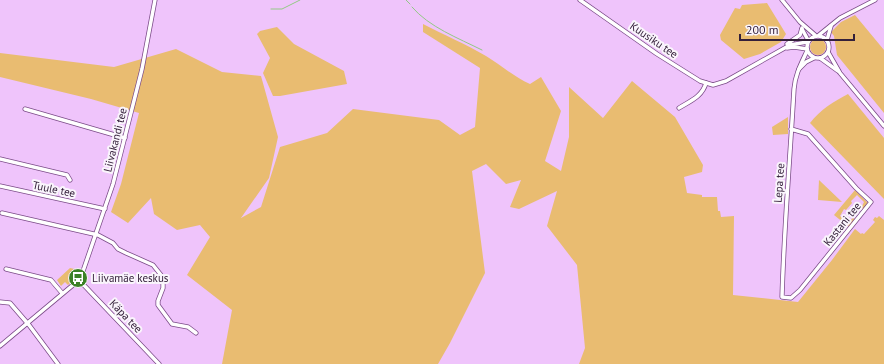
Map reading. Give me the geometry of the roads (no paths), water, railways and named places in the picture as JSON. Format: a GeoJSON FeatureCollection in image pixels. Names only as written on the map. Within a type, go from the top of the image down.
{"type":"FeatureCollection","features":[{"type":"Feature","properties":{"kind":"street","name":"Liivakandi tee"},"geometry":{"type":"LineString","coordinates":[[79,280],[113,184],[142,69],[155,0]]}},
{"type":"Feature","properties":{"kind":"street","name":"Kuusiku tee"},"geometry":{"type":"LineString","coordinates":[[580,0],[657,54],[706,83]]}},
{"type":"Feature","properties":{"kind":"street"},"geometry":{"type":"LineString","coordinates":[[782,0],[800,22],[817,35],[823,36],[827,40],[829,45],[828,52],[840,73]]}},
{"type":"Feature","properties":{"kind":"street"},"geometry":{"type":"LineString","coordinates":[[864,0],[866,4]]}},
{"type":"Feature","properties":{"kind":"street"},"geometry":{"type":"LineString","coordinates":[[679,108],[698,97],[703,92],[706,83],[713,85],[722,83],[793,43],[808,41],[831,26],[840,18],[875,0]]}},
{"type":"Feature","properties":{"kind":"street"},"geometry":{"type":"LineString","coordinates":[[800,22],[808,41],[807,50],[810,55],[828,62],[840,73],[884,126]]}},
{"type":"Feature","properties":{"kind":"street"},"geometry":{"type":"LineString","coordinates":[[827,40],[831,26]]}},
{"type":"Feature","properties":{"kind":"street"},"geometry":{"type":"LineString","coordinates":[[783,48],[800,35],[802,28]]}},
{"type":"Feature","properties":{"kind":"street"},"geometry":{"type":"LineString","coordinates":[[783,48],[794,47],[807,50]]}},
{"type":"Feature","properties":{"kind":"street","name":"Lepa tee"},"geometry":{"type":"LineString","coordinates":[[782,298],[784,232],[795,83],[798,70],[807,50]]}},
{"type":"Feature","properties":{"kind":"street"},"geometry":{"type":"LineString","coordinates":[[798,70],[806,62],[824,56],[828,52]]}},
{"type":"Feature","properties":{"kind":"street"},"geometry":{"type":"LineString","coordinates":[[25,109],[125,138]]}},
{"type":"Feature","properties":{"kind":"street","name":"Kastani tee"},"geometry":{"type":"LineString","coordinates":[[782,298],[793,297],[871,202],[856,188],[808,134],[791,129]]}},
{"type":"Feature","properties":{"kind":"street"},"geometry":{"type":"LineString","coordinates":[[0,159],[67,176],[70,180]]}},
{"type":"Feature","properties":{"kind":"street","name":"Tuule tee"},"geometry":{"type":"LineString","coordinates":[[0,186],[105,210]]}},
{"type":"Feature","properties":{"kind":"street"},"geometry":{"type":"LineString","coordinates":[[2,213],[96,234],[113,243],[118,249],[126,254],[153,265],[161,275],[163,282],[163,288],[158,301],[159,308],[172,324],[188,326],[196,332]]}},
{"type":"Feature","properties":{"kind":"street"},"geometry":{"type":"LineString","coordinates":[[6,269],[51,280],[62,293]]}},
{"type":"Feature","properties":{"kind":"street"},"geometry":{"type":"LineString","coordinates":[[0,346],[79,280]]}},
{"type":"Feature","properties":{"kind":"street","name":"Käpa tee"},"geometry":{"type":"LineString","coordinates":[[79,280],[159,364]]}},
{"type":"Feature","properties":{"kind":"street"},"geometry":{"type":"LineString","coordinates":[[0,302],[10,303],[58,364]]}},
{"type":"Feature","properties":{"kind":"waterway"},"geometry":{"type":"LineString","coordinates":[[271,9],[282,9],[300,0]]}},
{"type":"Feature","properties":{"kind":"waterway"},"geometry":{"type":"LineString","coordinates":[[406,0],[410,4]]}},
{"type":"Feature","properties":{"kind":"waterway"},"geometry":{"type":"LineString","coordinates":[[412,7],[435,26],[482,50]]}},
{"type":"Feature","properties":{"kind":"place","name":"Liivamäe keskus"},"geometry":{"type":"Point","coordinates":[78,278]}}]}
